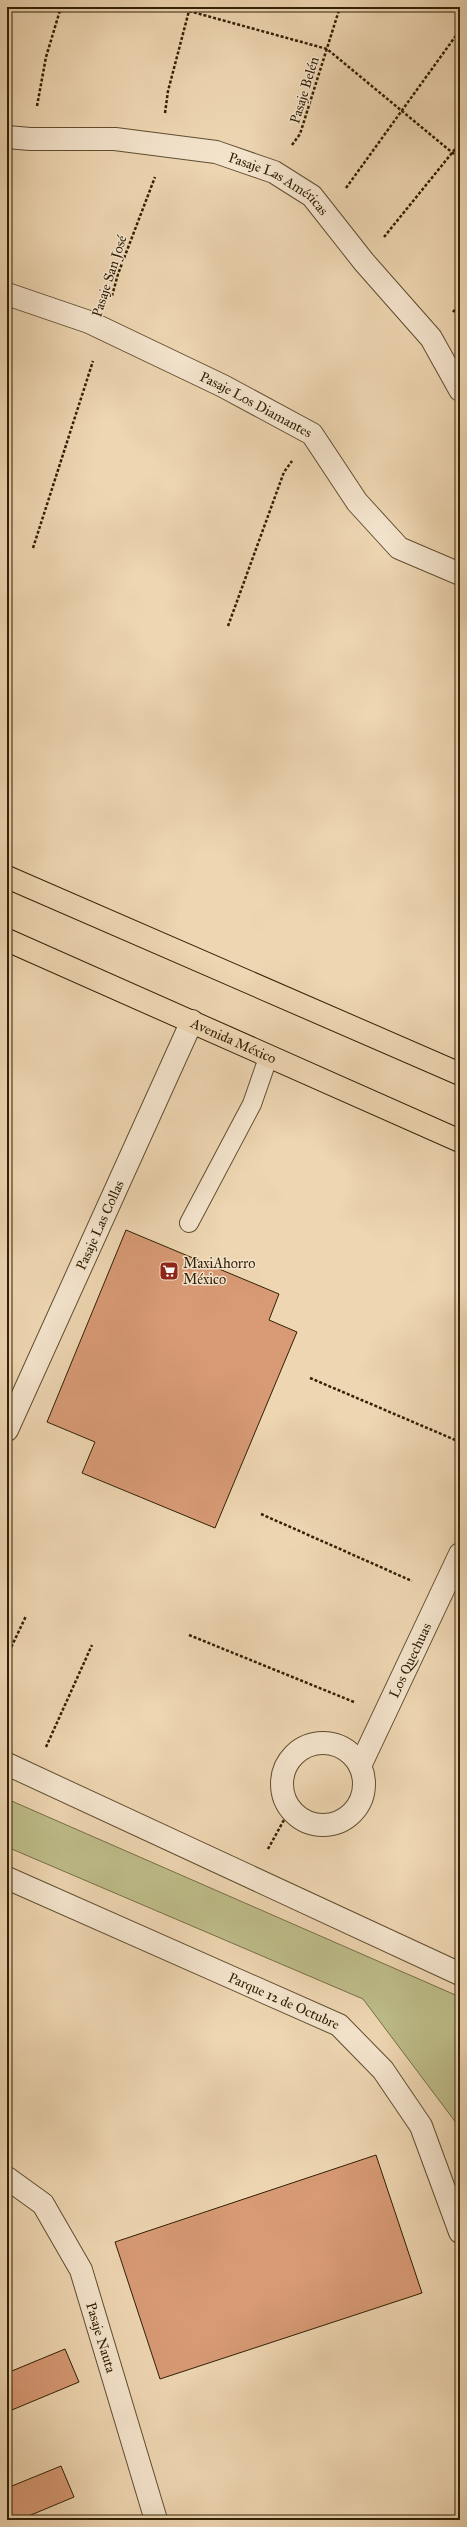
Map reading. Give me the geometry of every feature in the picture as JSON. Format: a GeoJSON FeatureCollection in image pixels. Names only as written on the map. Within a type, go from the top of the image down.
{"type":"FeatureCollection","features":[{"type":"Feature","properties":{"kind":"main road"},"geometry":{"type":"LineString","coordinates":[[7,877],[460,1074]]}},
{"type":"Feature","properties":{"kind":"main road","name":"Avenida México"},"geometry":{"type":"LineString","coordinates":[[7,940],[192,1021],[268,1058],[460,1141]]}},
{"type":"Feature","properties":{"kind":"street","name":"Pasaje Las Américas"},"geometry":{"type":"LineString","coordinates":[[7,137],[30,139],[115,139],[216,152],[274,172],[312,196],[326,216],[364,262],[431,338],[460,390]]}},
{"type":"Feature","properties":{"kind":"street","name":"Pasaje Los Diamantes"},"geometry":{"type":"LineString","coordinates":[[7,294],[35,302],[103,329],[223,386],[312,434],[357,502],[399,548],[460,574]]}},
{"type":"Feature","properties":{"kind":"street","name":"Pasaje Las Collas"},"geometry":{"type":"LineString","coordinates":[[7,1430],[192,1021]]}},
{"type":"Feature","properties":{"kind":"street","name":"Los Quechuas"},"geometry":{"type":"LineString","coordinates":[[360,1766],[460,1554]]}},
{"type":"Feature","properties":{"kind":"street"},"geometry":{"type":"LineString","coordinates":[[323,1743],[338,1746],[350,1754],[360,1766],[364,1780],[362,1796],[356,1809],[344,1819],[330,1825],[316,1825],[301,1819],[290,1809],[284,1795],[282,1780],[286,1766],[296,1754],[308,1746],[323,1743]]}},
{"type":"Feature","properties":{"kind":"street"},"geometry":{"type":"LineString","coordinates":[[7,1764],[460,1974]]}},
{"type":"Feature","properties":{"kind":"street","name":"Parque 12 de Octubre"},"geometry":{"type":"LineString","coordinates":[[7,1878],[339,2025],[383,2070],[421,2126],[460,2232]]}},
{"type":"Feature","properties":{"kind":"street","name":"Pasaje Nauta"},"geometry":{"type":"LineString","coordinates":[[7,2178],[43,2204],[81,2270],[156,2520]]}},
{"type":"Feature","properties":{"kind":"lane"},"geometry":{"type":"LineString","coordinates":[[189,1223],[252,1104],[268,1058]]}},
{"type":"Feature","properties":{"kind":"path"},"geometry":{"type":"LineString","coordinates":[[30,139],[46,57],[61,7]]}},
{"type":"Feature","properties":{"kind":"path","name":"Pasaje Belén"},"geometry":{"type":"LineString","coordinates":[[274,172],[300,134],[340,7]]}},
{"type":"Feature","properties":{"kind":"path"},"geometry":{"type":"LineString","coordinates":[[190,9],[327,49],[460,158]]}},
{"type":"Feature","properties":{"kind":"path","name":"Pasaje San José"},"geometry":{"type":"LineString","coordinates":[[33,548],[103,329],[118,274],[160,164],[168,91],[190,9]]}},
{"type":"Feature","properties":{"kind":"path"},"geometry":{"type":"LineString","coordinates":[[326,216],[460,30]]}},
{"type":"Feature","properties":{"kind":"path"},"geometry":{"type":"LineString","coordinates":[[364,262],[460,144]]}},
{"type":"Feature","properties":{"kind":"path"},"geometry":{"type":"LineString","coordinates":[[455,310],[460,313]]}},
{"type":"Feature","properties":{"kind":"path"},"geometry":{"type":"LineString","coordinates":[[228,626],[284,472],[312,434]]}},
{"type":"Feature","properties":{"kind":"path"},"geometry":{"type":"LineString","coordinates":[[310,1378],[460,1442]]}},
{"type":"Feature","properties":{"kind":"path"},"geometry":{"type":"LineString","coordinates":[[261,1514],[441,1594]]}},
{"type":"Feature","properties":{"kind":"path"},"geometry":{"type":"LineString","coordinates":[[7,1656],[26,1616]]}},
{"type":"Feature","properties":{"kind":"path"},"geometry":{"type":"LineString","coordinates":[[189,1635],[384,1714]]}},
{"type":"Feature","properties":{"kind":"path"},"geometry":{"type":"LineString","coordinates":[[33,1776],[92,1645]]}},
{"type":"Feature","properties":{"kind":"path"},"geometry":{"type":"LineString","coordinates":[[252,1878],[290,1809]]}},
{"type":"Feature","properties":{"kind":"shaded area"},"geometry":{"type":"Polygon","coordinates":[[[7,1799],[460,1997],[460,2128],[363,1999],[7,1847],[7,1799]]]}},
{"type":"Feature","properties":{"kind":"building"},"geometry":{"type":"Polygon","coordinates":[[[126,1230],[279,1294],[269,1320],[297,1332],[215,1528],[82,1473],[95,1442],[47,1422],[126,1230]]]}},
{"type":"Feature","properties":{"kind":"building"},"geometry":{"type":"Polygon","coordinates":[[[376,2155],[422,2293],[160,2379],[115,2242],[376,2155]]]}},
{"type":"Feature","properties":{"kind":"building"},"geometry":{"type":"Polygon","coordinates":[[[65,2349],[79,2382],[7,2412],[7,2373],[65,2349]]]}},
{"type":"Feature","properties":{"kind":"building"},"geometry":{"type":"Polygon","coordinates":[[[61,2466],[74,2497],[19,2520],[7,2520],[7,2488],[61,2466]]]}},
{"type":"Feature","properties":{"kind":"place","name":"MaxiAhorro México"},"geometry":{"type":"Point","coordinates":[169,1271]}}]}
